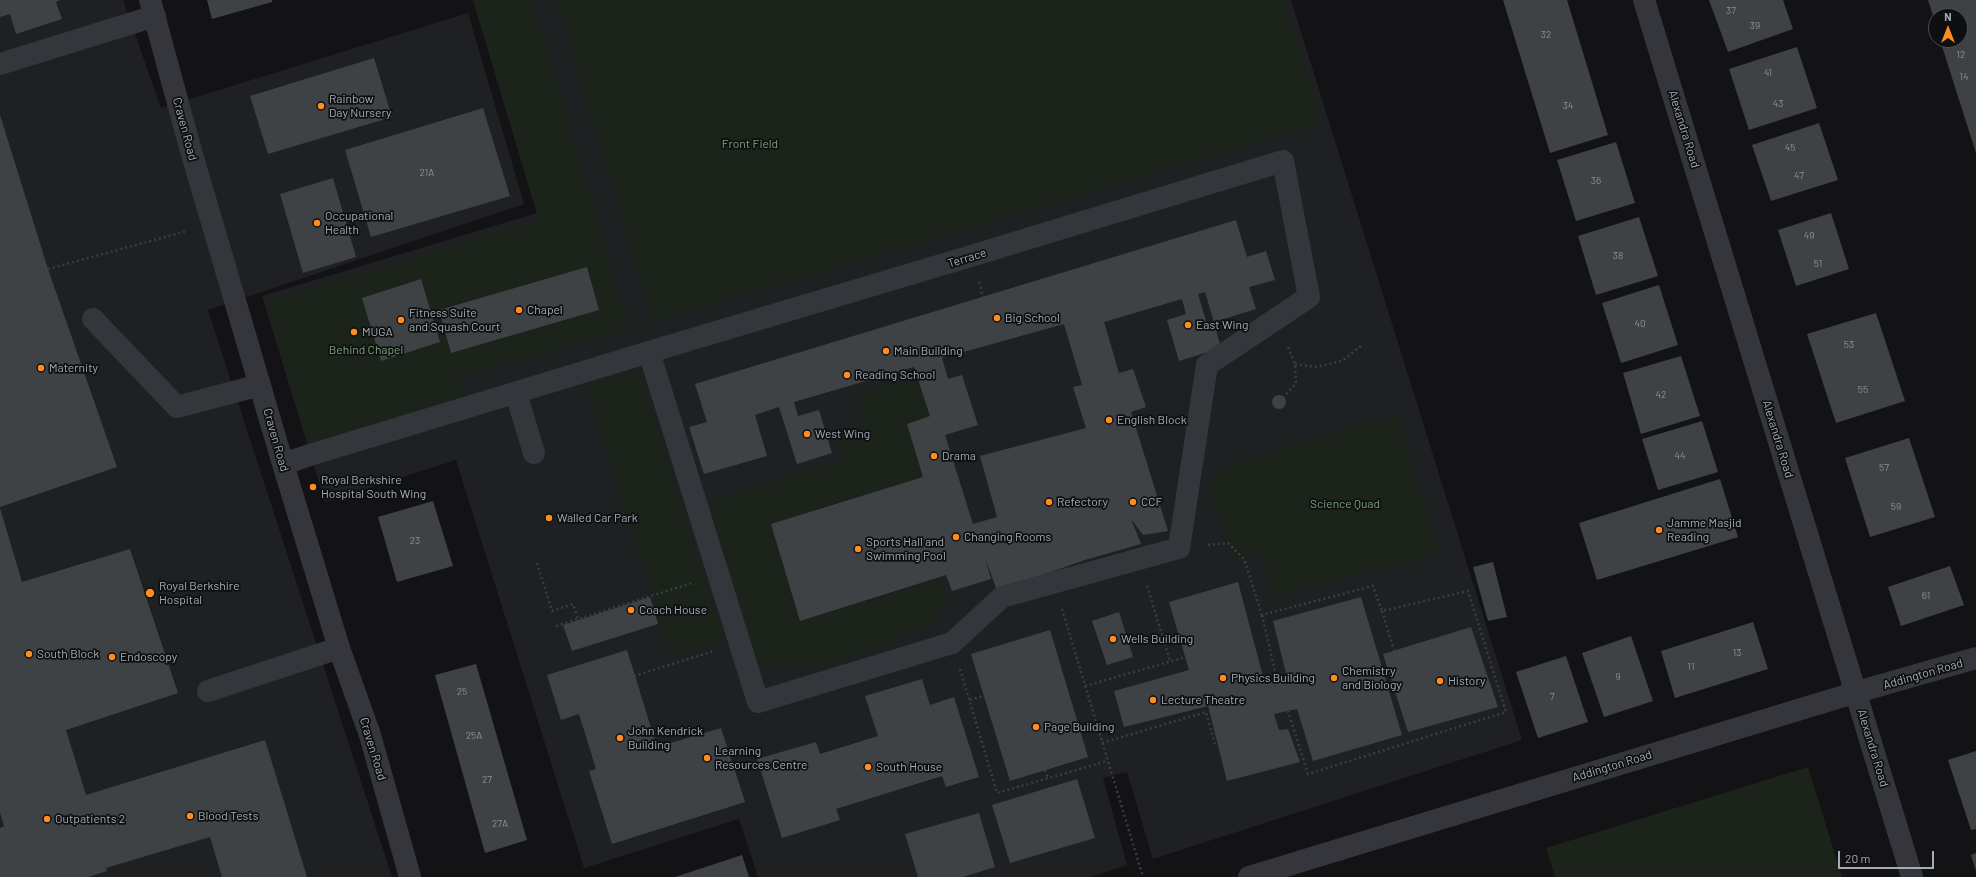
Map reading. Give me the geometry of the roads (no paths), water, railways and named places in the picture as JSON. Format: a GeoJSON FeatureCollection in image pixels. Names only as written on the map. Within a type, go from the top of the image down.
{"type":"FeatureCollection","features":[{"type":"Feature","properties":{"kind":"street","name":"Alexandra Road"},"geometry":{"type":"LineString","coordinates":[[1644,0],[1828,605],[1857,692],[1912,877]]}},
{"type":"Feature","properties":{"kind":"street"},"geometry":{"type":"LineString","coordinates":[[0,50],[10,62],[152,8]]}},
{"type":"Feature","properties":{"kind":"street","name":"Craven Road"},"geometry":{"type":"LineString","coordinates":[[152,8],[191,151],[283,464],[339,648],[370,735],[410,877]]}},
{"type":"Feature","properties":{"kind":"street","name":"Terrace"},"geometry":{"type":"LineString","coordinates":[[283,464],[649,352],[1283,161],[1309,296],[1208,365],[1179,548],[1002,597],[952,643],[758,702],[649,352]]}},
{"type":"Feature","properties":{"kind":"street"},"geometry":{"type":"LineString","coordinates":[[93,319],[177,407],[260,385]]}},
{"type":"Feature","properties":{"kind":"street"},"geometry":{"type":"LineString","coordinates":[[516,393],[534,452]]}},
{"type":"Feature","properties":{"kind":"street"},"geometry":{"type":"LineString","coordinates":[[208,691],[339,648]]}},
{"type":"Feature","properties":{"kind":"street","name":"Addington Road"},"geometry":{"type":"LineString","coordinates":[[1249,877],[1857,692],[1976,658]]}},
{"type":"Feature","properties":{"kind":"place","name":"Rainbow Day Nursery"},"geometry":{"type":"Point","coordinates":[321,106]}},
{"type":"Feature","properties":{"kind":"place","name":"Occupational Health"},"geometry":{"type":"Point","coordinates":[317,223]}},
{"type":"Feature","properties":{"kind":"place","name":"Chapel"},"geometry":{"type":"Point","coordinates":[519,310]}},
{"type":"Feature","properties":{"kind":"place","name":"Big School"},"geometry":{"type":"Point","coordinates":[997,318]}},
{"type":"Feature","properties":{"kind":"place","name":"Fitness Suite and Squash Court"},"geometry":{"type":"Point","coordinates":[401,320]}},
{"type":"Feature","properties":{"kind":"place","name":"East Wing"},"geometry":{"type":"Point","coordinates":[1188,325]}},
{"type":"Feature","properties":{"kind":"place","name":"MUGA"},"geometry":{"type":"Point","coordinates":[354,332]}},
{"type":"Feature","properties":{"kind":"place","name":"Main Building"},"geometry":{"type":"Point","coordinates":[886,351]}},
{"type":"Feature","properties":{"kind":"place","name":"Maternity"},"geometry":{"type":"Point","coordinates":[41,368]}},
{"type":"Feature","properties":{"kind":"place","name":"Reading School"},"geometry":{"type":"Point","coordinates":[847,375]}},
{"type":"Feature","properties":{"kind":"place","name":"English Block"},"geometry":{"type":"Point","coordinates":[1109,420]}},
{"type":"Feature","properties":{"kind":"place","name":"West Wing"},"geometry":{"type":"Point","coordinates":[807,434]}},
{"type":"Feature","properties":{"kind":"place","name":"Drama"},"geometry":{"type":"Point","coordinates":[934,456]}},
{"type":"Feature","properties":{"kind":"place","name":"Royal Berkshire Hospital South Wing"},"geometry":{"type":"Point","coordinates":[313,487]}},
{"type":"Feature","properties":{"kind":"place","name":"Refectory"},"geometry":{"type":"Point","coordinates":[1049,502]}},
{"type":"Feature","properties":{"kind":"place","name":"CCF"},"geometry":{"type":"Point","coordinates":[1133,502]}},
{"type":"Feature","properties":{"kind":"place","name":"Walled Car Park"},"geometry":{"type":"Point","coordinates":[549,518]}},
{"type":"Feature","properties":{"kind":"place","name":"Jamme Masjid Reading"},"geometry":{"type":"Point","coordinates":[1659,530]}},
{"type":"Feature","properties":{"kind":"place","name":"Changing Rooms"},"geometry":{"type":"Point","coordinates":[956,537]}},
{"type":"Feature","properties":{"kind":"place","name":"Sports Hall and Swimming Pool"},"geometry":{"type":"Point","coordinates":[858,549]}},
{"type":"Feature","properties":{"kind":"place","name":"Royal Berkshire Hospital"},"geometry":{"type":"Point","coordinates":[150,593]}},
{"type":"Feature","properties":{"kind":"place","name":"Coach House"},"geometry":{"type":"Point","coordinates":[631,610]}},
{"type":"Feature","properties":{"kind":"place","name":"Wells Building"},"geometry":{"type":"Point","coordinates":[1113,639]}},
{"type":"Feature","properties":{"kind":"place","name":"South Block"},"geometry":{"type":"Point","coordinates":[29,654]}},
{"type":"Feature","properties":{"kind":"place","name":"Endoscopy"},"geometry":{"type":"Point","coordinates":[112,657]}},
{"type":"Feature","properties":{"kind":"place","name":"Physics Building"},"geometry":{"type":"Point","coordinates":[1223,678]}},
{"type":"Feature","properties":{"kind":"place","name":"Chemistry and Biology"},"geometry":{"type":"Point","coordinates":[1334,678]}},
{"type":"Feature","properties":{"kind":"place","name":"History"},"geometry":{"type":"Point","coordinates":[1440,681]}},
{"type":"Feature","properties":{"kind":"place","name":"Lecture Theatre"},"geometry":{"type":"Point","coordinates":[1153,700]}},
{"type":"Feature","properties":{"kind":"place","name":"Page Building"},"geometry":{"type":"Point","coordinates":[1036,727]}},
{"type":"Feature","properties":{"kind":"place","name":"John Kendrick Building"},"geometry":{"type":"Point","coordinates":[620,738]}},
{"type":"Feature","properties":{"kind":"place","name":"Learning Resources Centre"},"geometry":{"type":"Point","coordinates":[707,758]}},
{"type":"Feature","properties":{"kind":"place","name":"South House"},"geometry":{"type":"Point","coordinates":[868,767]}},
{"type":"Feature","properties":{"kind":"place","name":"Blood Tests"},"geometry":{"type":"Point","coordinates":[190,816]}},
{"type":"Feature","properties":{"kind":"place","name":"Outpatients 2"},"geometry":{"type":"Point","coordinates":[47,819]}},
{"type":"Feature","properties":{"kind":"park label","name":"Front Field"},"geometry":{"type":"Point","coordinates":[750,144]}},
{"type":"Feature","properties":{"kind":"park label","name":"Behind Chapel"},"geometry":{"type":"Point","coordinates":[366,350]}},
{"type":"Feature","properties":{"kind":"park label","name":"Science Quad"},"geometry":{"type":"Point","coordinates":[1345,504]}}]}
